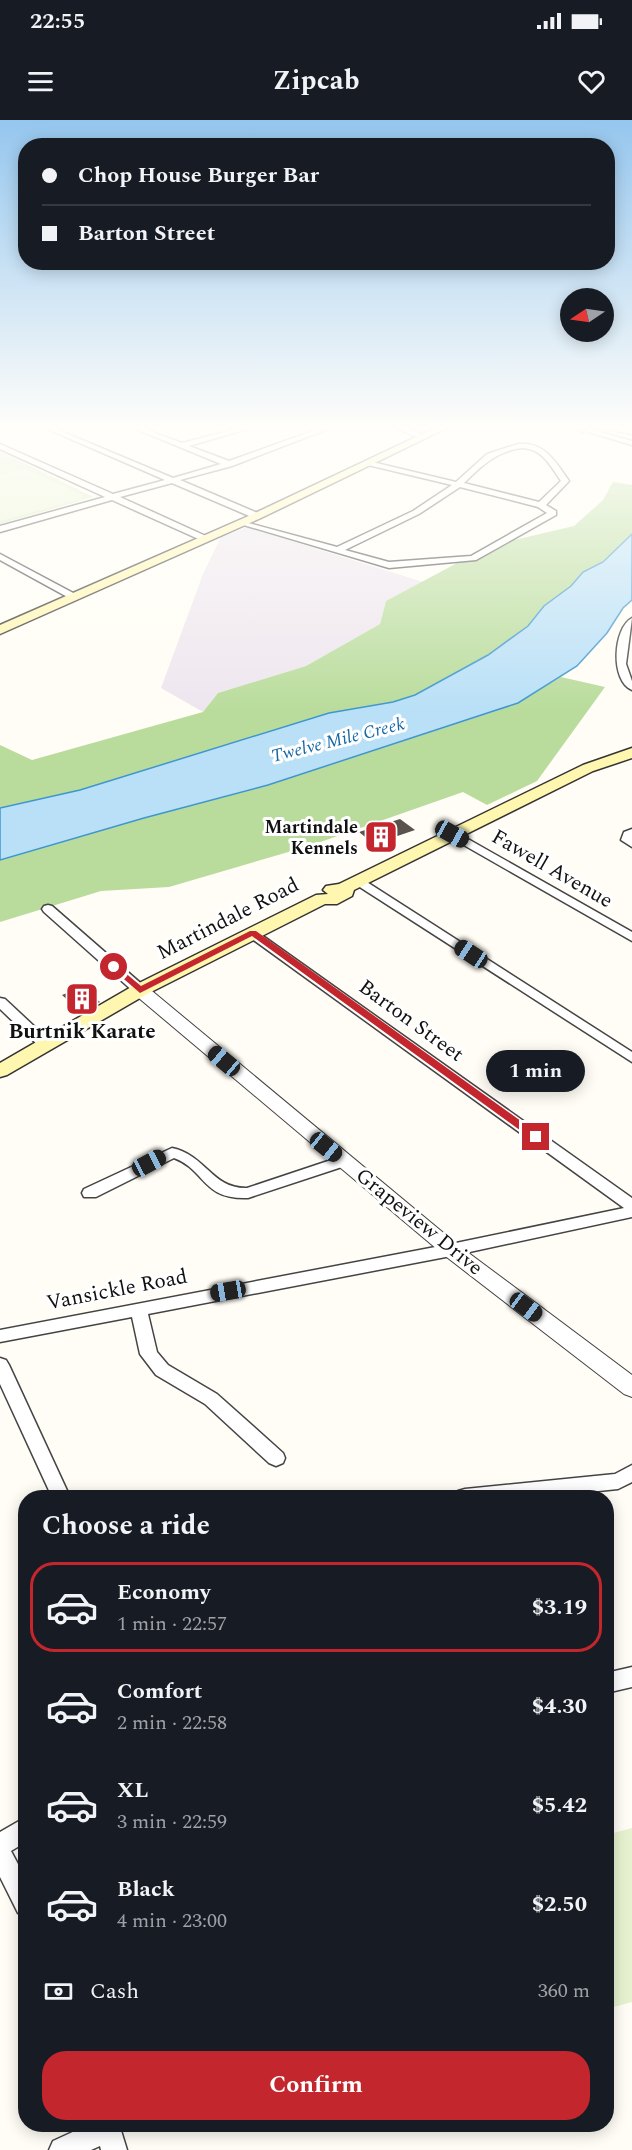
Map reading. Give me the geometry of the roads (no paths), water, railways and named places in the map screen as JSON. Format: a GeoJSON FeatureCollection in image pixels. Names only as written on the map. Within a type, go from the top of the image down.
{"type":"FeatureCollection","features":[{"type":"Feature","properties":{"kind":"main road"},"geometry":{"type":"LineString","coordinates":[[0,630],[245,522]]}},
{"type":"Feature","properties":{"kind":"main road","name":"Martindale Road"},"geometry":{"type":"LineString","coordinates":[[0,1071],[140,990],[253,933],[322,899],[331,900],[346,892],[351,885],[588,768],[632,753]]}},
{"type":"Feature","properties":{"kind":"street"},"geometry":{"type":"LineString","coordinates":[[0,529],[26,522]]}},
{"type":"Feature","properties":{"kind":"street"},"geometry":{"type":"LineString","coordinates":[[166,522],[205,539]]}},
{"type":"Feature","properties":{"kind":"street"},"geometry":{"type":"LineString","coordinates":[[254,522],[389,565],[402,566],[473,558],[540,522]]}},
{"type":"Feature","properties":{"kind":"street"},"geometry":{"type":"LineString","coordinates":[[341,549],[396,522]]}},
{"type":"Feature","properties":{"kind":"street"},"geometry":{"type":"LineString","coordinates":[[0,557],[74,597]]}},
{"type":"Feature","properties":{"kind":"street"},"geometry":{"type":"LineString","coordinates":[[632,621],[624,635],[621,666],[625,681],[632,687]]}},
{"type":"Feature","properties":{"kind":"street"},"geometry":{"type":"LineString","coordinates":[[632,833],[628,834],[627,840],[632,843]]}},
{"type":"Feature","properties":{"kind":"street","name":"Fawell Avenue"},"geometry":{"type":"LineString","coordinates":[[452,834],[632,937]]}},
{"type":"Feature","properties":{"kind":"street"},"geometry":{"type":"LineString","coordinates":[[351,885],[632,1058]]}},
{"type":"Feature","properties":{"kind":"street","name":"Grapeview Drive"},"geometry":{"type":"LineString","coordinates":[[48,909],[140,990],[451,1250],[632,1388]]}},
{"type":"Feature","properties":{"kind":"street","name":"Barton Street"},"geometry":{"type":"LineString","coordinates":[[253,933],[632,1206]]}},
{"type":"Feature","properties":{"kind":"street"},"geometry":{"type":"LineString","coordinates":[[0,1002],[46,1045]]}},
{"type":"Feature","properties":{"kind":"street"},"geometry":{"type":"LineString","coordinates":[[90,1193],[172,1152],[182,1155],[218,1187],[232,1196],[248,1193],[343,1161]]}},
{"type":"Feature","properties":{"kind":"street","name":"Vansickle Road"},"geometry":{"type":"LineString","coordinates":[[0,1336],[451,1250],[632,1212]]}},
{"type":"Feature","properties":{"kind":"street"},"geometry":{"type":"LineString","coordinates":[[138,1308],[149,1354],[162,1370],[211,1399],[276,1458]]}},
{"type":"Feature","properties":{"kind":"street"},"geometry":{"type":"LineString","coordinates":[[0,1365],[58,1490]]}},
{"type":"Feature","properties":{"kind":"street"},"geometry":{"type":"LineString","coordinates":[[532,1490],[618,1481],[632,1473]]}},
{"type":"Feature","properties":{"kind":"street"},"geometry":{"type":"LineString","coordinates":[[614,1681],[632,1677]]}},
{"type":"Feature","properties":{"kind":"street"},"geometry":{"type":"LineString","coordinates":[[0,1845],[18,1833]]}},
{"type":"Feature","properties":{"kind":"street"},"geometry":{"type":"LineString","coordinates":[[0,1852],[18,1889]]}},
{"type":"Feature","properties":{"kind":"street"},"geometry":{"type":"LineString","coordinates":[[62,2150],[109,2134]]}},
{"type":"Feature","properties":{"kind":"water","name":"Twelve Mile Creek"},"geometry":{"type":"Polygon","coordinates":[[[632,534],[632,600],[623,608],[607,633],[577,666],[518,703],[268,785],[0,860],[0,808],[80,790],[329,713],[393,702],[415,695],[488,655],[528,626],[544,606],[571,586],[583,572],[603,562],[632,534]]]}},
{"type":"Feature","properties":{"kind":"place","name":"Martindale Kennels"},"geometry":{"type":"Point","coordinates":[381,837]}},
{"type":"Feature","properties":{"kind":"place","name":"Burtnik Karate"},"geometry":{"type":"Point","coordinates":[82,999]}}]}
